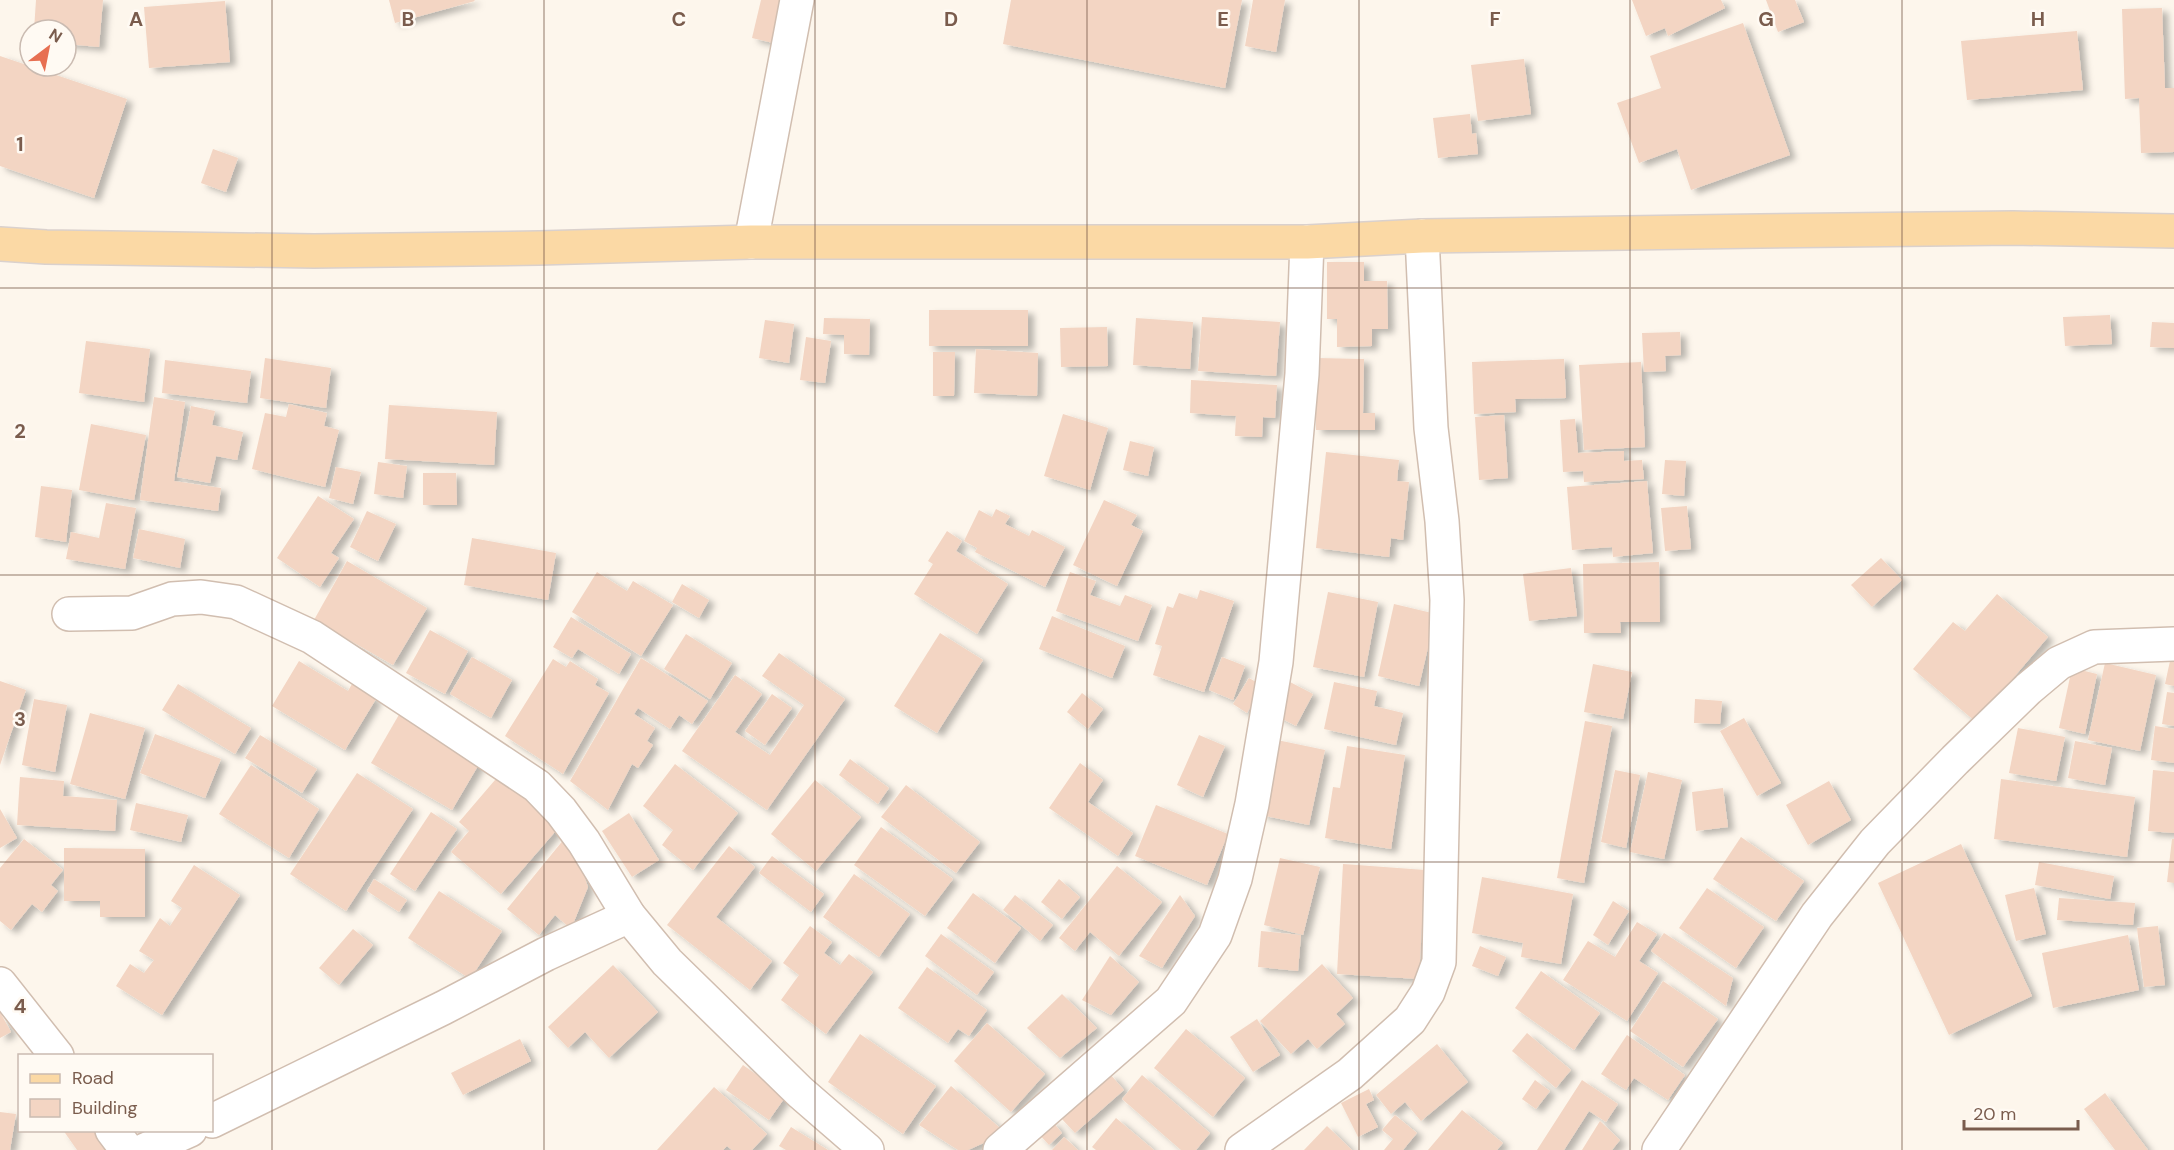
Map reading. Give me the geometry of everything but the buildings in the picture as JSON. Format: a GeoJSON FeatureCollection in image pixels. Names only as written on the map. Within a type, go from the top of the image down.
{"type":"FeatureCollection","features":[{"type":"Feature","properties":{"kind":"main road"},"geometry":{"type":"LineString","coordinates":[[0,244],[46,247],[314,251],[751,242],[1307,242],[1422,236],[2013,228],[2174,231]]}},
{"type":"Feature","properties":{"kind":"street"},"geometry":{"type":"LineString","coordinates":[[751,242],[797,0]]}},
{"type":"Feature","properties":{"kind":"street"},"geometry":{"type":"LineString","coordinates":[[1242,1150],[1350,1074],[1410,1020],[1428,992],[1439,962],[1447,600],[1442,521],[1431,428],[1422,236]]}},
{"type":"Feature","properties":{"kind":"street"},"geometry":{"type":"LineString","coordinates":[[1000,1150],[1171,1001],[1215,935],[1235,879],[1252,804],[1276,662],[1302,374],[1307,242]]}},
{"type":"Feature","properties":{"kind":"street"},"geometry":{"type":"LineString","coordinates":[[69,614],[132,613],[172,599],[201,597],[236,602],[312,637],[537,786],[561,811],[584,842],[629,916],[667,962],[800,1092],[867,1150]]}},
{"type":"Feature","properties":{"kind":"street"},"geometry":{"type":"LineString","coordinates":[[1659,1150],[1817,915],[1875,842],[1954,760],[2028,689],[2059,663],[2094,646],[2174,644]]}},
{"type":"Feature","properties":{"kind":"street"},"geometry":{"type":"LineString","coordinates":[[213,1121],[443,1008],[546,954],[629,916]]}},
{"type":"Feature","properties":{"kind":"street"},"geometry":{"type":"LineString","coordinates":[[0,984],[55,1054]]}},
{"type":"Feature","properties":{"kind":"street"},"geometry":{"type":"LineString","coordinates":[[113,1132],[127,1150]]}},
{"type":"Feature","properties":{"kind":"street"},"geometry":{"type":"LineString","coordinates":[[145,1150],[188,1132]]}}]}
